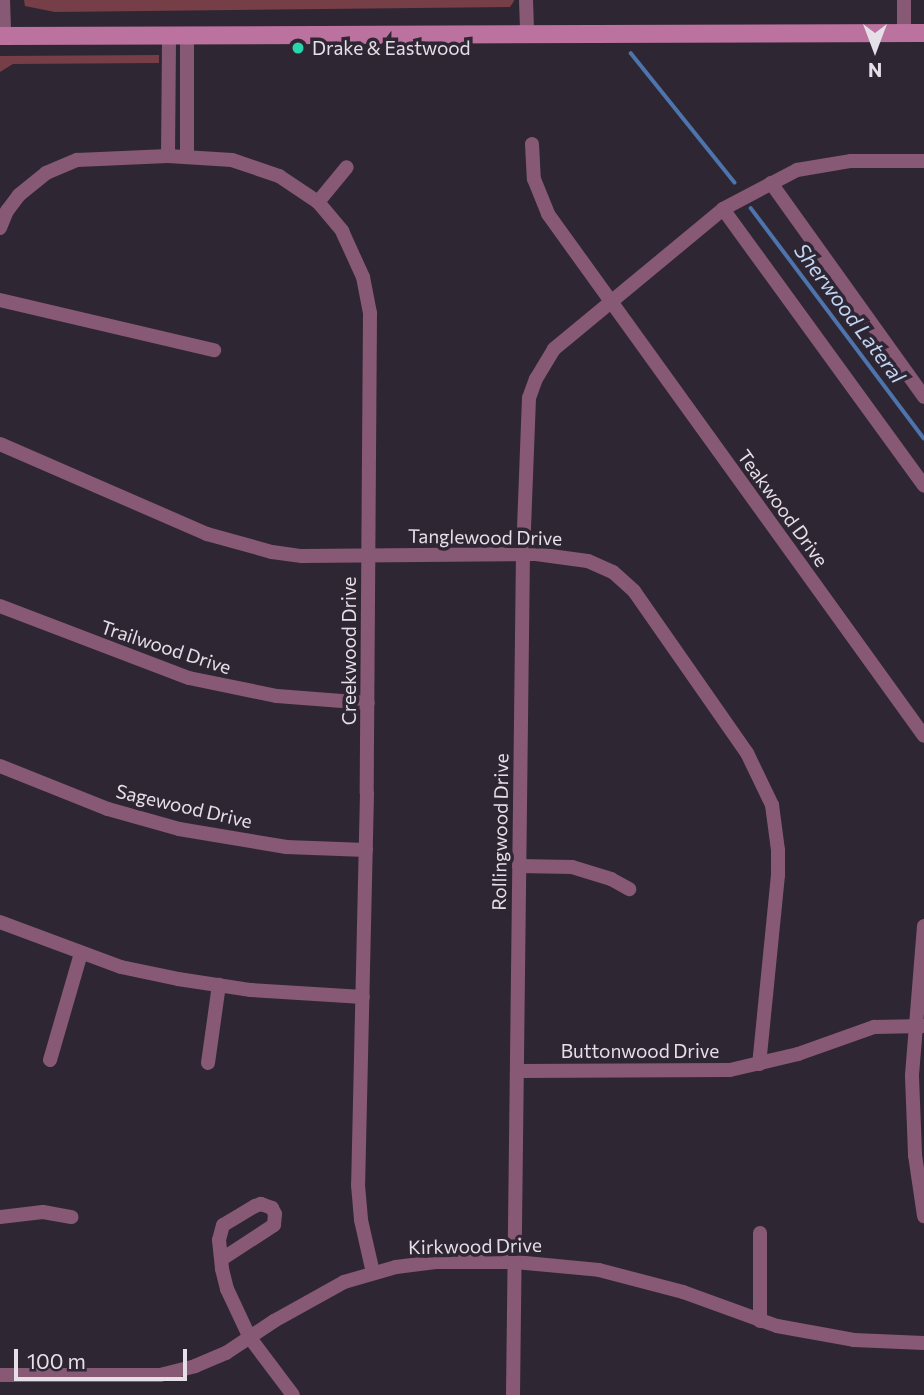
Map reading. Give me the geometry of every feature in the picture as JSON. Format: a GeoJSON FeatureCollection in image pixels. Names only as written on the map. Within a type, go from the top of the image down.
{"type":"FeatureCollection","features":[{"type":"Feature","properties":{"kind":"main road"},"geometry":{"type":"LineString","coordinates":[[2,36],[924,33]]}},
{"type":"Feature","properties":{"kind":"street"},"geometry":{"type":"LineString","coordinates":[[2,36],[3,0]]}},
{"type":"Feature","properties":{"kind":"street"},"geometry":{"type":"LineString","coordinates":[[526,0],[527,33]]}},
{"type":"Feature","properties":{"kind":"street"},"geometry":{"type":"LineString","coordinates":[[904,0],[904,33]]}},
{"type":"Feature","properties":{"kind":"street"},"geometry":{"type":"LineString","coordinates":[[168,156],[169,34]]}},
{"type":"Feature","properties":{"kind":"street"},"geometry":{"type":"LineString","coordinates":[[187,34],[187,156]]}},
{"type":"Feature","properties":{"kind":"street","name":"Teakwood Drive"},"geometry":{"type":"LineString","coordinates":[[532,144],[534,178],[544,205],[610,303],[924,736]]}},
{"type":"Feature","properties":{"kind":"street","name":"Creekwood Drive"},"geometry":{"type":"LineString","coordinates":[[0,228],[7,211],[19,195],[61,165],[97,158],[187,156],[232,160],[257,167],[300,188],[318,202],[342,231],[354,254],[368,298],[368,702],[358,1203],[373,1273]]}},
{"type":"Feature","properties":{"kind":"street","name":"Rollingwood Drive"},"geometry":{"type":"LineString","coordinates":[[513,1395],[523,554],[526,415],[532,388],[554,349],[723,209],[797,170],[826,164],[924,161]]}},
{"type":"Feature","properties":{"kind":"street"},"geometry":{"type":"LineString","coordinates":[[318,202],[347,167]]}},
{"type":"Feature","properties":{"kind":"street"},"geometry":{"type":"LineString","coordinates":[[771,183],[924,397]]}},
{"type":"Feature","properties":{"kind":"street"},"geometry":{"type":"LineString","coordinates":[[723,209],[924,486]]}},
{"type":"Feature","properties":{"kind":"street"},"geometry":{"type":"LineString","coordinates":[[0,300],[214,350]]}},
{"type":"Feature","properties":{"kind":"street","name":"Tanglewood Drive"},"geometry":{"type":"LineString","coordinates":[[0,444],[207,534],[242,546],[302,556],[523,554],[589,561],[613,572],[628,584],[747,754],[766,788],[776,822],[778,875],[759,1064]]}},
{"type":"Feature","properties":{"kind":"street","name":"Trailwood Drive"},"geometry":{"type":"LineString","coordinates":[[0,606],[189,678],[277,696],[368,702]]}},
{"type":"Feature","properties":{"kind":"street","name":"Sagewood Drive"},"geometry":{"type":"LineString","coordinates":[[0,766],[108,809],[179,829],[286,847],[366,850]]}},
{"type":"Feature","properties":{"kind":"street"},"geometry":{"type":"LineString","coordinates":[[519,866],[572,867],[611,879],[629,888]]}},
{"type":"Feature","properties":{"kind":"street"},"geometry":{"type":"LineString","coordinates":[[0,922],[121,967],[219,985],[363,997]]}},
{"type":"Feature","properties":{"kind":"street"},"geometry":{"type":"LineString","coordinates":[[924,926],[914,1143],[924,1216]]}},
{"type":"Feature","properties":{"kind":"street"},"geometry":{"type":"LineString","coordinates":[[50,1060],[81,953]]}},
{"type":"Feature","properties":{"kind":"street"},"geometry":{"type":"LineString","coordinates":[[208,1063],[219,985]]}},
{"type":"Feature","properties":{"kind":"street","name":"Buttonwood Drive"},"geometry":{"type":"LineString","coordinates":[[517,1071],[730,1070],[799,1054],[874,1027],[919,1025]]}},
{"type":"Feature","properties":{"kind":"street"},"geometry":{"type":"LineString","coordinates":[[0,1217],[43,1212],[72,1217]]}},
{"type":"Feature","properties":{"kind":"street"},"geometry":{"type":"LineString","coordinates":[[760,1321],[761,1233]]}},
{"type":"Feature","properties":{"kind":"street"},"geometry":{"type":"LineString","coordinates":[[222,1259],[223,1279],[250,1338],[293,1395]]}},
{"type":"Feature","properties":{"kind":"street","name":"Kirkwood Drive"},"geometry":{"type":"LineString","coordinates":[[0,1375],[160,1375],[195,1366],[250,1338],[344,1282],[373,1273],[436,1262],[560,1264],[646,1280],[760,1321],[854,1340],[924,1343]]}},
{"type":"Feature","properties":{"kind":"shaded area"},"geometry":{"type":"Polygon","coordinates":[[[24,0],[514,1],[510,7],[55,12],[25,6],[24,0]]]}},
{"type":"Feature","properties":{"kind":"shaded area"},"geometry":{"type":"Polygon","coordinates":[[[159,55],[159,63],[13,64],[0,72],[0,56],[159,55]]]}},
{"type":"Feature","properties":{"kind":"waterway","name":"Sherwood Lateral"},"geometry":{"type":"LineString","coordinates":[[631,53],[735,183]]}},
{"type":"Feature","properties":{"kind":"waterway","name":"Sherwood Lateral"},"geometry":{"type":"LineString","coordinates":[[751,208],[924,438]]}},
{"type":"Feature","properties":{"kind":"place","name":"Drake & Eastwood"},"geometry":{"type":"Point","coordinates":[298,48]}}]}
